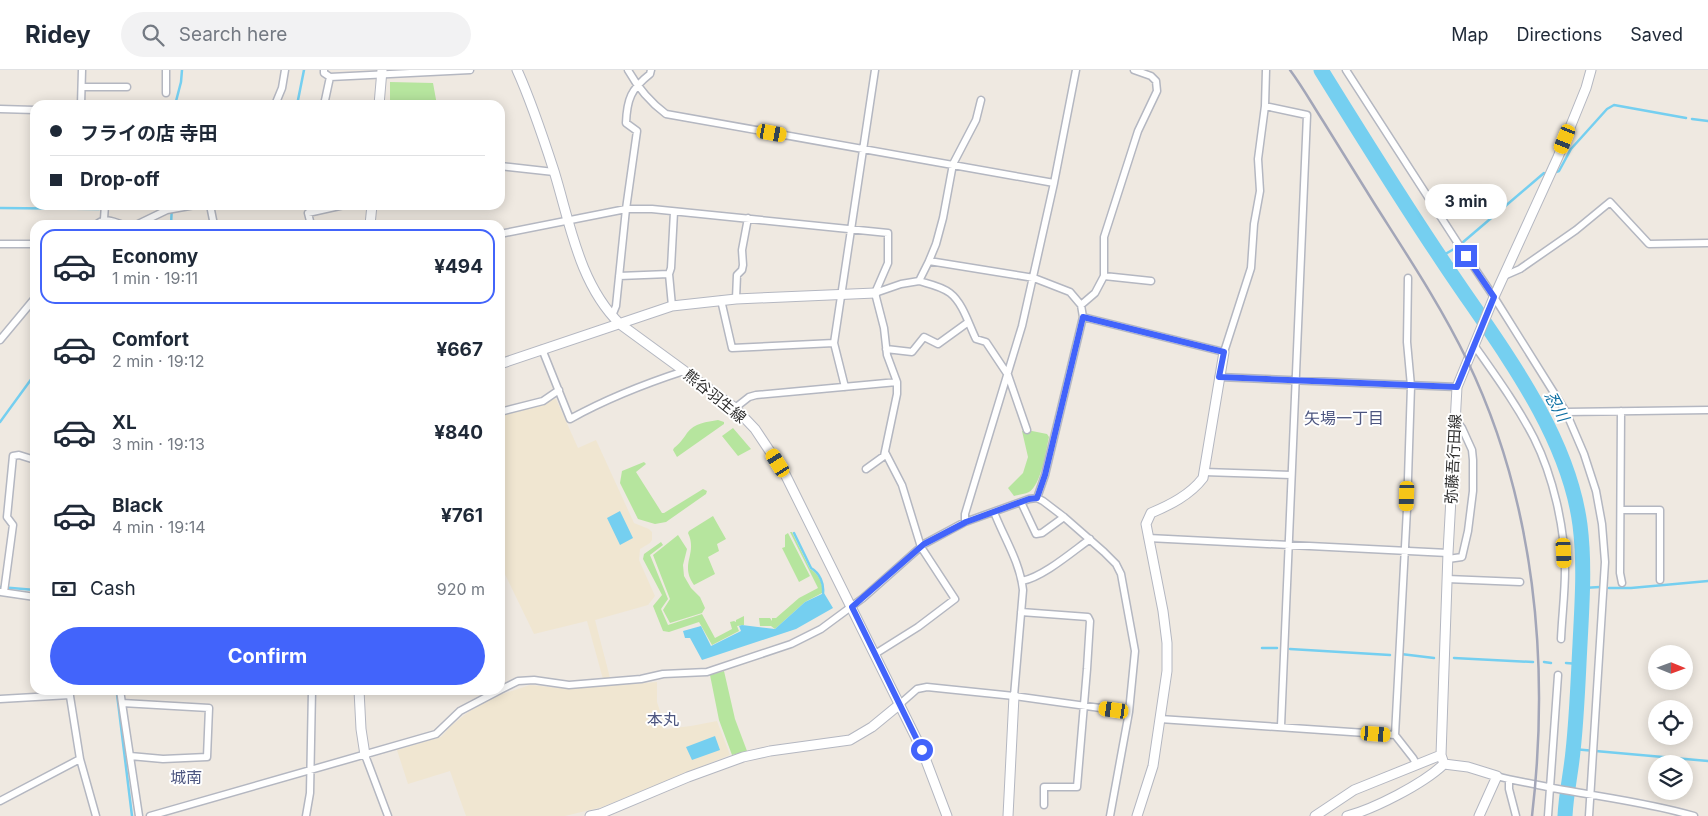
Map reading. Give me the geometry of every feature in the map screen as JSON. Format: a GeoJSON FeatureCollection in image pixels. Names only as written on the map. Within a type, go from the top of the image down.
{"type":"FeatureCollection","features":[{"type":"Feature","properties":{"kind":"main road","name":"熊谷羽生線"},"geometry":{"type":"LineString","coordinates":[[517,70],[529,97],[586,274],[612,316],[620,324],[735,408],[755,429],[785,474],[922,750],[947,816]]}},
{"type":"Feature","properties":{"kind":"main road","name":"弥藤吾行田線"},"geometry":{"type":"LineString","coordinates":[[1442,760],[1447,579],[1457,387],[1493,299],[1558,156],[1586,88],[1591,70]]}},
{"type":"Feature","properties":{"kind":"main road"},"geometry":{"type":"LineString","coordinates":[[379,100],[381,72]]}},
{"type":"Feature","properties":{"kind":"main road"},"geometry":{"type":"LineString","coordinates":[[505,362],[672,306],[736,299],[876,293]]}},
{"type":"Feature","properties":{"kind":"main road"},"geometry":{"type":"LineString","coordinates":[[1137,816],[1153,766],[1167,670],[1167,643],[1146,524],[1151,513],[1167,506],[1196,486],[1203,478],[1224,352]]}},
{"type":"Feature","properties":{"kind":"main road"},"geometry":{"type":"LineString","coordinates":[[359,695],[361,729],[365,755]]}},
{"type":"Feature","properties":{"kind":"main road"},"geometry":{"type":"LineString","coordinates":[[1008,816],[1014,696]]}},
{"type":"Feature","properties":{"kind":"main road"},"geometry":{"type":"LineString","coordinates":[[590,816],[600,814],[688,777],[742,758],[850,740],[872,727],[900,704]]}},
{"type":"Feature","properties":{"kind":"main road"},"geometry":{"type":"LineString","coordinates":[[1347,816],[1360,812],[1412,787],[1431,775],[1442,760]]}},
{"type":"Feature","properties":{"kind":"main road"},"geometry":{"type":"LineString","coordinates":[[1315,816],[1354,790],[1417,764],[1442,760],[1497,776],[1479,816]]}},
{"type":"Feature","properties":{"kind":"street"},"geometry":{"type":"LineString","coordinates":[[81,100],[82,70]]}},
{"type":"Feature","properties":{"kind":"street"},"geometry":{"type":"LineString","coordinates":[[166,70],[166,93]]}},
{"type":"Feature","properties":{"kind":"street"},"geometry":{"type":"LineString","coordinates":[[277,100],[282,88],[285,70]]}},
{"type":"Feature","properties":{"kind":"street"},"geometry":{"type":"LineString","coordinates":[[324,70],[324,73],[330,77],[344,73],[470,70]]}},
{"type":"Feature","properties":{"kind":"street"},"geometry":{"type":"LineString","coordinates":[[628,70],[636,85],[653,105],[666,114],[1054,183]]}},
{"type":"Feature","properties":{"kind":"street"},"geometry":{"type":"LineString","coordinates":[[612,316],[616,306],[626,209],[637,131],[626,123],[627,104],[636,85],[650,74],[651,70]]}},
{"type":"Feature","properties":{"kind":"street"},"geometry":{"type":"LineString","coordinates":[[845,387],[834,343],[875,70]]}},
{"type":"Feature","properties":{"kind":"street"},"geometry":{"type":"LineString","coordinates":[[966,522],[965,514],[1008,375],[1034,278],[1076,70]]}},
{"type":"Feature","properties":{"kind":"street"},"geometry":{"type":"LineString","coordinates":[[1081,305],[1095,293],[1104,276],[1104,237],[1138,131],[1157,91],[1156,81],[1151,76],[1134,70]]}},
{"type":"Feature","properties":{"kind":"street"},"geometry":{"type":"LineString","coordinates":[[1083,317],[1224,352],[1251,268],[1254,224],[1260,191],[1258,159],[1266,106],[1266,70]]}},
{"type":"Feature","properties":{"kind":"street"},"geometry":{"type":"LineString","coordinates":[[1346,70],[1566,412],[1591,473],[1601,516],[1604,540],[1605,583],[1589,816]]}},
{"type":"Feature","properties":{"kind":"street"},"geometry":{"type":"LineString","coordinates":[[325,100],[330,77]]}},
{"type":"Feature","properties":{"kind":"street"},"geometry":{"type":"LineString","coordinates":[[82,86],[127,87]]}},
{"type":"Feature","properties":{"kind":"street"},"geometry":{"type":"LineString","coordinates":[[920,281],[936,244],[953,164],[976,120],[981,100]]}},
{"type":"Feature","properties":{"kind":"street"},"geometry":{"type":"LineString","coordinates":[[1266,106],[1307,116],[1281,726]]}},
{"type":"Feature","properties":{"kind":"street"},"geometry":{"type":"LineString","coordinates":[[0,109],[30,110]]}},
{"type":"Feature","properties":{"kind":"street"},"geometry":{"type":"LineString","coordinates":[[505,167],[554,172]]}},
{"type":"Feature","properties":{"kind":"street"},"geometry":{"type":"LineString","coordinates":[[1504,276],[1520,269],[1576,230],[1610,202],[1649,244],[1708,243]]}},
{"type":"Feature","properties":{"kind":"street"},"geometry":{"type":"LineString","coordinates":[[505,233],[626,209],[748,218],[888,233],[888,263],[876,293],[884,328],[886,355],[897,382],[897,394],[884,456],[866,469]]}},
{"type":"Feature","properties":{"kind":"street"},"geometry":{"type":"LineString","coordinates":[[105,210],[104,219],[107,220]]}},
{"type":"Feature","properties":{"kind":"street"},"geometry":{"type":"LineString","coordinates":[[148,220],[160,210]]}},
{"type":"Feature","properties":{"kind":"street"},"geometry":{"type":"LineString","coordinates":[[310,220],[308,213],[322,210]]}},
{"type":"Feature","properties":{"kind":"street"},"geometry":{"type":"LineString","coordinates":[[672,306],[669,274],[671,268],[674,212]]}},
{"type":"Feature","properties":{"kind":"street"},"geometry":{"type":"LineString","coordinates":[[736,299],[736,276],[743,266],[742,250],[748,218]]}},
{"type":"Feature","properties":{"kind":"street"},"geometry":{"type":"LineString","coordinates":[[0,244],[30,244]]}},
{"type":"Feature","properties":{"kind":"street"},"geometry":{"type":"LineString","coordinates":[[929,261],[1034,278],[1070,292],[1081,305],[1083,317],[1045,475],[1037,498]]}},
{"type":"Feature","properties":{"kind":"street"},"geometry":{"type":"LineString","coordinates":[[619,276],[669,274]]}},
{"type":"Feature","properties":{"kind":"street"},"geometry":{"type":"LineString","coordinates":[[1104,276],[1151,281]]}},
{"type":"Feature","properties":{"kind":"street"},"geometry":{"type":"LineString","coordinates":[[1408,278],[1407,342],[1410,386],[1407,509],[1403,550],[1395,735],[1417,764]]}},
{"type":"Feature","properties":{"kind":"street"},"geometry":{"type":"LineString","coordinates":[[876,293],[901,284],[920,281],[944,289],[952,294],[976,339],[986,342],[1008,375],[1027,430]]}},
{"type":"Feature","properties":{"kind":"street"},"geometry":{"type":"LineString","coordinates":[[721,300],[732,348],[834,343]]}},
{"type":"Feature","properties":{"kind":"street"},"geometry":{"type":"LineString","coordinates":[[0,340],[30,304]]}},
{"type":"Feature","properties":{"kind":"street"},"geometry":{"type":"LineString","coordinates":[[886,349],[912,352],[924,337],[938,344],[968,322]]}},
{"type":"Feature","properties":{"kind":"street"},"geometry":{"type":"LineString","coordinates":[[1475,343],[1530,430],[1552,484],[1563,536],[1565,570],[1560,639]]}},
{"type":"Feature","properties":{"kind":"street"},"geometry":{"type":"LineString","coordinates":[[542,349],[570,419],[602,401],[630,389],[684,371]]}},
{"type":"Feature","properties":{"kind":"street"},"geometry":{"type":"LineString","coordinates":[[1219,377],[1457,387]]}},
{"type":"Feature","properties":{"kind":"street"},"geometry":{"type":"LineString","coordinates":[[735,408],[749,397],[756,395],[897,382]]}},
{"type":"Feature","properties":{"kind":"street"},"geometry":{"type":"LineString","coordinates":[[505,411],[543,401],[559,390]]}},
{"type":"Feature","properties":{"kind":"street"},"geometry":{"type":"LineString","coordinates":[[1566,412],[1708,410]]}},
{"type":"Feature","properties":{"kind":"street"},"geometry":{"type":"LineString","coordinates":[[1621,411],[1620,573],[1622,583]]}},
{"type":"Feature","properties":{"kind":"street"},"geometry":{"type":"LineString","coordinates":[[1148,538],[1403,550],[1462,557],[1468,531],[1473,491],[1472,450],[1462,428],[1455,419]]}},
{"type":"Feature","properties":{"kind":"street"},"geometry":{"type":"LineString","coordinates":[[875,654],[918,627],[955,599],[921,547],[902,484],[884,452]]}},
{"type":"Feature","properties":{"kind":"street"},"geometry":{"type":"LineString","coordinates":[[30,458],[19,455],[14,456],[7,517],[13,525],[2,592],[30,595]]}},
{"type":"Feature","properties":{"kind":"street"},"geometry":{"type":"LineString","coordinates":[[1204,472],[1292,475]]}},
{"type":"Feature","properties":{"kind":"street"},"geometry":{"type":"LineString","coordinates":[[505,688],[518,681],[534,680],[569,685],[641,679],[662,674],[707,672],[791,644],[821,629],[852,607],[921,547],[966,522],[1037,498],[1064,517],[1116,564],[1125,589],[1135,651],[1129,712],[1110,816]]}},
{"type":"Feature","properties":{"kind":"street"},"geometry":{"type":"LineString","coordinates":[[1021,502],[1036,534],[1042,533],[1064,517]]}},
{"type":"Feature","properties":{"kind":"street"},"geometry":{"type":"LineString","coordinates":[[1621,510],[1660,510],[1660,580]]}},
{"type":"Feature","properties":{"kind":"street"},"geometry":{"type":"LineString","coordinates":[[994,512],[1022,581],[1014,696]]}},
{"type":"Feature","properties":{"kind":"street"},"geometry":{"type":"LineString","coordinates":[[1022,581],[1030,579],[1090,539]]}},
{"type":"Feature","properties":{"kind":"street"},"geometry":{"type":"LineString","coordinates":[[1447,579],[1520,582]]}},
{"type":"Feature","properties":{"kind":"street"},"geometry":{"type":"LineString","coordinates":[[1021,612],[1088,617],[1090,621],[1076,787],[1044,787],[1044,805]]}},
{"type":"Feature","properties":{"kind":"street"},"geometry":{"type":"LineString","coordinates":[[1548,816],[1558,675]]}},
{"type":"Feature","properties":{"kind":"street"},"geometry":{"type":"LineString","coordinates":[[900,704],[917,688],[922,687],[1014,696],[1129,712]]}},
{"type":"Feature","properties":{"kind":"street"},"geometry":{"type":"LineString","coordinates":[[0,698],[35,695]]}},
{"type":"Feature","properties":{"kind":"street"},"geometry":{"type":"LineString","coordinates":[[70,695],[80,759],[96,816]]}},
{"type":"Feature","properties":{"kind":"street"},"geometry":{"type":"LineString","coordinates":[[121,695],[138,816]]}},
{"type":"Feature","properties":{"kind":"street"},"geometry":{"type":"LineString","coordinates":[[306,816],[310,792],[312,695]]}},
{"type":"Feature","properties":{"kind":"street"},"geometry":{"type":"LineString","coordinates":[[150,816],[436,734],[460,711],[490,695]]}},
{"type":"Feature","properties":{"kind":"street"},"geometry":{"type":"LineString","coordinates":[[122,703],[209,708],[207,757],[163,759],[130,756]]}},
{"type":"Feature","properties":{"kind":"street"},"geometry":{"type":"LineString","coordinates":[[1160,719],[1395,735]]}},
{"type":"Feature","properties":{"kind":"street"},"geometry":{"type":"LineString","coordinates":[[365,755],[388,816]]}},
{"type":"Feature","properties":{"kind":"street"},"geometry":{"type":"LineString","coordinates":[[0,802],[80,759]]}},
{"type":"Feature","properties":{"kind":"street"},"geometry":{"type":"LineString","coordinates":[[1497,776],[1509,780],[1662,808],[1694,816]]}},
{"type":"Feature","properties":{"kind":"street"},"geometry":{"type":"LineString","coordinates":[[1509,780],[1509,789],[1516,816]]}},
{"type":"Feature","properties":{"kind":"shaded area"},"geometry":{"type":"Polygon","coordinates":[[[556,399],[578,448],[596,440],[634,523],[652,532],[650,543],[640,549],[639,560],[655,596],[648,605],[595,620],[610,678],[603,679],[587,621],[534,634],[505,574],[505,415],[544,405],[556,399]]]}},
{"type":"Feature","properties":{"kind":"shaded area"},"geometry":{"type":"Polygon","coordinates":[[[657,682],[657,702],[666,729],[717,721],[730,755],[602,807],[565,816],[466,816],[450,771],[408,784],[397,750],[441,737],[467,713],[493,697],[505,695],[505,693],[530,685],[569,689],[657,682]]]}},
{"type":"Feature","properties":{"kind":"green space"},"geometry":{"type":"Polygon","coordinates":[[[390,82],[433,83],[436,100],[390,100],[390,82]]]}},
{"type":"Feature","properties":{"kind":"green space"},"geometry":{"type":"Polygon","coordinates":[[[718,420],[724,422],[724,424],[677,457],[673,450],[674,448],[693,427],[718,420]]]}},
{"type":"Feature","properties":{"kind":"green space"},"geometry":{"type":"Polygon","coordinates":[[[733,428],[751,449],[738,456],[722,436],[733,428]]]}},
{"type":"Feature","properties":{"kind":"green space"},"geometry":{"type":"Polygon","coordinates":[[[1027,430],[1047,434],[1049,437],[1037,482],[1029,492],[1014,496],[1008,488],[1023,473],[1028,457],[1022,431],[1027,430]]]}},
{"type":"Feature","properties":{"kind":"green space"},"geometry":{"type":"Polygon","coordinates":[[[644,462],[646,464],[636,472],[662,513],[703,489],[707,491],[706,494],[666,522],[655,524],[638,519],[620,483],[622,471],[644,462]]]}},
{"type":"Feature","properties":{"kind":"green space"},"geometry":{"type":"Polygon","coordinates":[[[713,516],[726,539],[717,544],[719,551],[708,557],[715,574],[694,585],[688,571],[691,540],[688,533],[713,516]]]}},
{"type":"Feature","properties":{"kind":"green space"},"geometry":{"type":"Polygon","coordinates":[[[790,532],[792,532],[810,569],[820,579],[822,593],[805,602],[775,629],[771,626],[760,626],[759,618],[770,618],[772,621],[772,618],[776,618],[799,598],[818,588],[790,532]]]}},
{"type":"Feature","properties":{"kind":"green space"},"geometry":{"type":"Polygon","coordinates":[[[788,533],[810,576],[799,582],[782,548],[785,547],[785,535],[788,533]]]}},
{"type":"Feature","properties":{"kind":"green space"},"geometry":{"type":"Polygon","coordinates":[[[678,535],[687,549],[683,565],[684,576],[691,588],[700,597],[705,608],[702,613],[670,623],[663,610],[670,599],[653,555],[678,535]]]}},
{"type":"Feature","properties":{"kind":"green space"},"geometry":{"type":"Polygon","coordinates":[[[661,542],[663,545],[650,555],[668,599],[661,609],[668,625],[702,614],[715,638],[732,629],[730,622],[736,622],[736,620],[744,616],[744,625],[737,626],[739,631],[712,645],[699,622],[669,632],[663,631],[653,606],[662,595],[643,559],[644,554],[661,542]]]}},
{"type":"Feature","properties":{"kind":"green space"},"geometry":{"type":"Polygon","coordinates":[[[724,671],[735,719],[747,751],[732,755],[719,720],[710,675],[724,671]]]}},
{"type":"Feature","properties":{"kind":"water"},"geometry":{"type":"Polygon","coordinates":[[[620,511],[633,538],[620,545],[607,518],[620,511]]]}},
{"type":"Feature","properties":{"kind":"water"},"geometry":{"type":"Polygon","coordinates":[[[824,593],[833,608],[796,629],[702,660],[690,638],[685,638],[683,631],[701,626],[711,646],[741,631],[739,626],[742,625],[775,629],[805,602],[824,593]]]}},
{"type":"Feature","properties":{"kind":"water"},"geometry":{"type":"Polygon","coordinates":[[[715,736],[720,750],[692,760],[686,747],[715,736]]]}},
{"type":"Feature","properties":{"kind":"waterway"},"geometry":{"type":"LineString","coordinates":[[176,100],[182,70]]}},
{"type":"Feature","properties":{"kind":"waterway"},"geometry":{"type":"LineString","coordinates":[[298,100],[304,70]]}},
{"type":"Feature","properties":{"kind":"waterway","name":"忍川"},"geometry":{"type":"LineString","coordinates":[[1321,70],[1410,211],[1525,385],[1544,418],[1560,453],[1572,489],[1580,525],[1583,584],[1576,724],[1565,816]]}},
{"type":"Feature","properties":{"kind":"waterway"},"geometry":{"type":"LineString","coordinates":[[1556,172],[1559,171],[1571,149],[1607,109],[1614,105],[1686,118]]}},
{"type":"Feature","properties":{"kind":"waterway"},"geometry":{"type":"LineString","coordinates":[[1692,119],[1708,121]]}},
{"type":"Feature","properties":{"kind":"waterway"},"geometry":{"type":"LineString","coordinates":[[1462,243],[1544,173]]}},
{"type":"Feature","properties":{"kind":"waterway"},"geometry":{"type":"LineString","coordinates":[[0,208],[30,208]]}},
{"type":"Feature","properties":{"kind":"waterway"},"geometry":{"type":"LineString","coordinates":[[171,220],[172,210]]}},
{"type":"Feature","properties":{"kind":"waterway"},"geometry":{"type":"LineString","coordinates":[[1440,257],[1454,249]]}},
{"type":"Feature","properties":{"kind":"waterway"},"geometry":{"type":"LineString","coordinates":[[0,422],[30,381]]}},
{"type":"Feature","properties":{"kind":"waterway"},"geometry":{"type":"LineString","coordinates":[[794,533],[811,568],[821,579],[823,593]]}},
{"type":"Feature","properties":{"kind":"waterway"},"geometry":{"type":"LineString","coordinates":[[1609,588],[1631,588],[1708,581]]}},
{"type":"Feature","properties":{"kind":"waterway"},"geometry":{"type":"LineString","coordinates":[[0,587],[30,590]]}},
{"type":"Feature","properties":{"kind":"waterway"},"geometry":{"type":"LineString","coordinates":[[1583,588],[1600,587]]}},
{"type":"Feature","properties":{"kind":"waterway"},"geometry":{"type":"LineString","coordinates":[[1262,648],[1277,648]]}},
{"type":"Feature","properties":{"kind":"waterway"},"geometry":{"type":"LineString","coordinates":[[1290,649],[1390,655]]}},
{"type":"Feature","properties":{"kind":"waterway"},"geometry":{"type":"LineString","coordinates":[[1401,654],[1434,658]]}},
{"type":"Feature","properties":{"kind":"waterway"},"geometry":{"type":"LineString","coordinates":[[1454,658],[1533,662]]}},
{"type":"Feature","properties":{"kind":"waterway"},"geometry":{"type":"LineString","coordinates":[[1544,662],[1551,663]]}},
{"type":"Feature","properties":{"kind":"waterway"},"geometry":{"type":"LineString","coordinates":[[1566,663],[1579,664]]}},
{"type":"Feature","properties":{"kind":"waterway"},"geometry":{"type":"LineString","coordinates":[[117,695],[132,816]]}},
{"type":"Feature","properties":{"kind":"waterway"},"geometry":{"type":"LineString","coordinates":[[1573,749],[1708,761]]}},
{"type":"Feature","properties":{"kind":"railway"},"geometry":{"type":"LineString","coordinates":[[1290,70],[1411,261],[1446,320],[1467,360],[1490,414],[1508,469],[1522,526],[1532,584],[1537,642],[1539,700],[1532,816]]}},
{"type":"Feature","properties":{"kind":"district","name":"矢場一丁目"},"geometry":{"type":"Point","coordinates":[1344,418]}},
{"type":"Feature","properties":{"kind":"district","name":"本丸"},"geometry":{"type":"Point","coordinates":[663,719]}},
{"type":"Feature","properties":{"kind":"district","name":"城南"},"geometry":{"type":"Point","coordinates":[186,777]}},
{"type":"Feature","properties":{"kind":"route"},"geometry":{"type":"LineString","coordinates":[[922,750],[852,607],[924,544],[966,522],[1029,499],[1037,498],[1045,475],[1083,317],[1224,352],[1219,377],[1457,387],[1494,297],[1466,256]]}}]}
